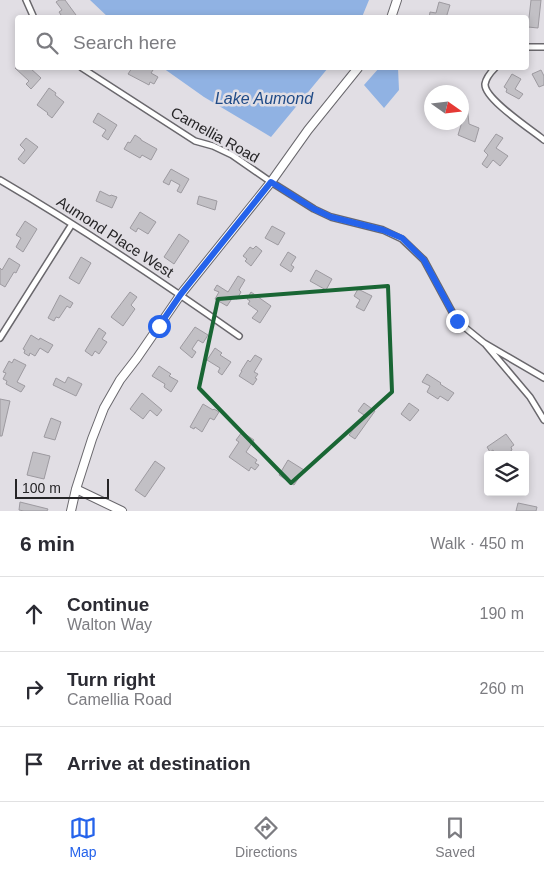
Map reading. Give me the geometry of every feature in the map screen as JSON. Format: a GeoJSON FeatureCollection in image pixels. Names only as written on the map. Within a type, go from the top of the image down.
{"type":"FeatureCollection","features":[{"type":"Feature","properties":{"kind":"main road"},"geometry":{"type":"LineString","coordinates":[[392,15],[398,0]]}},
{"type":"Feature","properties":{"kind":"main road"},"geometry":{"type":"LineString","coordinates":[[72,511],[76,489],[92,439],[104,408],[120,380],[181,294],[271,182],[308,130],[356,70]]}},
{"type":"Feature","properties":{"kind":"main road"},"geometry":{"type":"LineString","coordinates":[[76,489],[122,511]]}},
{"type":"Feature","properties":{"kind":"street"},"geometry":{"type":"LineString","coordinates":[[26,0],[33,15]]}},
{"type":"Feature","properties":{"kind":"street"},"geometry":{"type":"LineString","coordinates":[[529,47],[544,47]]}},
{"type":"Feature","properties":{"kind":"street","name":"Camellia Road"},"geometry":{"type":"LineString","coordinates":[[85,70],[195,141],[213,146],[232,155],[314,209],[331,217],[383,230],[402,238],[424,260],[457,321],[484,343],[544,378]]}},
{"type":"Feature","properties":{"kind":"street"},"geometry":{"type":"LineString","coordinates":[[494,70],[487,79],[485,86],[487,92],[495,102],[544,140]]}},
{"type":"Feature","properties":{"kind":"street","name":"Aumond Place West"},"geometry":{"type":"LineString","coordinates":[[0,180],[181,294],[239,336]]}},
{"type":"Feature","properties":{"kind":"street"},"geometry":{"type":"LineString","coordinates":[[0,338],[72,224]]}},
{"type":"Feature","properties":{"kind":"street"},"geometry":{"type":"LineString","coordinates":[[484,343],[530,398],[544,420]]}},
{"type":"Feature","properties":{"kind":"highlighted area"},"geometry":{"type":"Polygon","coordinates":[[[388,286],[392,392],[291,483],[199,388],[218,299],[388,286]]]}},
{"type":"Feature","properties":{"kind":"water"},"geometry":{"type":"Polygon","coordinates":[[[90,0],[369,0],[363,15],[106,15],[90,0]]]}},
{"type":"Feature","properties":{"kind":"water","name":"Lake Aumond"},"geometry":{"type":"Polygon","coordinates":[[[166,70],[326,70],[271,137],[204,97],[166,70]]]}},
{"type":"Feature","properties":{"kind":"water"},"geometry":{"type":"Polygon","coordinates":[[[377,70],[398,70],[399,90],[384,108],[364,85],[377,70]]]}},
{"type":"Feature","properties":{"kind":"building"},"geometry":{"type":"Polygon","coordinates":[[[65,0],[76,15],[61,15],[59,12],[62,10],[56,2],[65,0]]]}},
{"type":"Feature","properties":{"kind":"building"},"geometry":{"type":"Polygon","coordinates":[[[531,0],[541,0],[538,28],[529,27],[531,0]]]}},
{"type":"Feature","properties":{"kind":"building"},"geometry":{"type":"Polygon","coordinates":[[[439,2],[450,5],[447,15],[430,15],[430,12],[436,13],[439,2]]]}},
{"type":"Feature","properties":{"kind":"building"},"geometry":{"type":"Polygon","coordinates":[[[17,70],[32,70],[41,78],[31,89],[26,84],[29,81],[17,70]]]}},
{"type":"Feature","properties":{"kind":"building"},"geometry":{"type":"Polygon","coordinates":[[[131,70],[153,70],[151,73],[158,77],[154,84],[150,82],[149,85],[128,74],[131,70]]]}},
{"type":"Feature","properties":{"kind":"building"},"geometry":{"type":"Polygon","coordinates":[[[541,70],[544,76],[544,85],[539,87],[532,74],[541,70]]]}},
{"type":"Feature","properties":{"kind":"building"},"geometry":{"type":"Polygon","coordinates":[[[512,74],[521,79],[515,89],[523,94],[519,99],[506,92],[507,89],[504,87],[512,74]]]}},
{"type":"Feature","properties":{"kind":"building"},"geometry":{"type":"Polygon","coordinates":[[[49,88],[64,102],[52,118],[37,105],[49,88]]]}},
{"type":"Feature","properties":{"kind":"building"},"geometry":{"type":"Polygon","coordinates":[[[98,113],[117,125],[108,140],[102,136],[106,130],[93,122],[98,113]]]}},
{"type":"Feature","properties":{"kind":"building"},"geometry":{"type":"Polygon","coordinates":[[[469,124],[479,128],[475,142],[458,135],[460,130],[469,130],[469,124]]]}},
{"type":"Feature","properties":{"kind":"building"},"geometry":{"type":"Polygon","coordinates":[[[496,134],[503,138],[496,148],[508,156],[500,166],[493,160],[487,168],[482,164],[488,155],[484,151],[496,134]]]}},
{"type":"Feature","properties":{"kind":"building"},"geometry":{"type":"Polygon","coordinates":[[[135,135],[157,149],[151,160],[142,155],[140,158],[124,149],[135,135]]]}},
{"type":"Feature","properties":{"kind":"building"},"geometry":{"type":"Polygon","coordinates":[[[26,138],[38,147],[24,164],[18,159],[25,150],[20,145],[26,138]]]}},
{"type":"Feature","properties":{"kind":"building"},"geometry":{"type":"Polygon","coordinates":[[[171,169],[189,179],[181,193],[177,191],[180,185],[171,180],[169,185],[163,182],[171,169]]]}},
{"type":"Feature","properties":{"kind":"building"},"geometry":{"type":"Polygon","coordinates":[[[100,191],[117,197],[112,208],[96,201],[100,191]]]}},
{"type":"Feature","properties":{"kind":"building"},"geometry":{"type":"Polygon","coordinates":[[[199,196],[217,201],[215,210],[197,204],[199,196]]]}},
{"type":"Feature","properties":{"kind":"building"},"geometry":{"type":"Polygon","coordinates":[[[140,212],[156,222],[148,234],[138,228],[136,232],[130,228],[140,212]]]}},
{"type":"Feature","properties":{"kind":"building"},"geometry":{"type":"Polygon","coordinates":[[[25,221],[37,229],[23,252],[16,247],[21,238],[16,235],[25,221]]]}},
{"type":"Feature","properties":{"kind":"building"},"geometry":{"type":"Polygon","coordinates":[[[272,226],[285,233],[278,245],[265,238],[272,226]]]}},
{"type":"Feature","properties":{"kind":"building"},"geometry":{"type":"Polygon","coordinates":[[[179,234],[189,241],[174,264],[164,257],[179,234]]]}},
{"type":"Feature","properties":{"kind":"building"},"geometry":{"type":"Polygon","coordinates":[[[256,246],[262,251],[251,266],[245,261],[247,259],[243,256],[250,247],[253,249],[256,246]]]}},
{"type":"Feature","properties":{"kind":"building"},"geometry":{"type":"Polygon","coordinates":[[[288,252],[296,257],[291,265],[294,267],[291,272],[280,265],[288,252]]]}},
{"type":"Feature","properties":{"kind":"building"},"geometry":{"type":"Polygon","coordinates":[[[81,257],[91,263],[79,284],[69,278],[81,257]]]}},
{"type":"Feature","properties":{"kind":"building"},"geometry":{"type":"Polygon","coordinates":[[[9,258],[20,265],[5,287],[0,284],[0,268],[2,270],[9,258]]]}},
{"type":"Feature","properties":{"kind":"building"},"geometry":{"type":"Polygon","coordinates":[[[316,270],[332,279],[326,290],[310,281],[316,270]]]}},
{"type":"Feature","properties":{"kind":"building"},"geometry":{"type":"Polygon","coordinates":[[[238,276],[245,280],[239,290],[241,292],[237,299],[233,297],[227,306],[215,299],[219,292],[214,290],[217,285],[228,292],[238,276]]]}},
{"type":"Feature","properties":{"kind":"building"},"geometry":{"type":"Polygon","coordinates":[[[358,289],[372,296],[364,311],[356,307],[360,300],[354,296],[358,289]]]}},
{"type":"Feature","properties":{"kind":"building"},"geometry":{"type":"Polygon","coordinates":[[[130,292],[137,297],[131,305],[135,309],[123,326],[111,317],[130,292]]]}},
{"type":"Feature","properties":{"kind":"building"},"geometry":{"type":"Polygon","coordinates":[[[251,292],[271,306],[260,323],[252,318],[258,311],[248,304],[250,301],[247,299],[251,292]]]}},
{"type":"Feature","properties":{"kind":"building"},"geometry":{"type":"Polygon","coordinates":[[[60,295],[73,303],[70,308],[67,306],[59,318],[56,317],[54,321],[48,318],[60,295]]]}},
{"type":"Feature","properties":{"kind":"building"},"geometry":{"type":"Polygon","coordinates":[[[195,327],[208,335],[203,343],[198,340],[192,349],[196,352],[192,358],[180,348],[195,327]]]}},
{"type":"Feature","properties":{"kind":"building"},"geometry":{"type":"Polygon","coordinates":[[[99,328],[106,333],[102,339],[107,342],[99,354],[95,351],[92,356],[85,351],[99,328]]]}},
{"type":"Feature","properties":{"kind":"building"},"geometry":{"type":"Polygon","coordinates":[[[31,335],[53,345],[48,353],[40,348],[35,356],[30,353],[29,356],[24,353],[25,350],[23,349],[31,335]]]}},
{"type":"Feature","properties":{"kind":"building"},"geometry":{"type":"Polygon","coordinates":[[[215,348],[222,353],[220,355],[231,362],[222,375],[218,372],[220,368],[207,360],[215,348]]]}},
{"type":"Feature","properties":{"kind":"building"},"geometry":{"type":"Polygon","coordinates":[[[255,355],[262,359],[254,372],[258,374],[253,385],[239,376],[248,360],[250,362],[255,355]]]}},
{"type":"Feature","properties":{"kind":"building"},"geometry":{"type":"Polygon","coordinates":[[[14,359],[26,365],[17,382],[25,386],[21,392],[6,384],[7,381],[3,379],[6,373],[3,372],[9,361],[12,363],[14,359]]]}},
{"type":"Feature","properties":{"kind":"building"},"geometry":{"type":"Polygon","coordinates":[[[159,366],[171,374],[169,376],[178,381],[171,392],[164,387],[165,384],[152,376],[159,366]]]}},
{"type":"Feature","properties":{"kind":"building"},"geometry":{"type":"Polygon","coordinates":[[[427,374],[454,393],[448,401],[440,396],[438,399],[427,392],[430,386],[422,382],[427,374]]]}},
{"type":"Feature","properties":{"kind":"building"},"geometry":{"type":"Polygon","coordinates":[[[68,377],[82,384],[76,396],[53,385],[56,378],[65,383],[68,377]]]}},
{"type":"Feature","properties":{"kind":"building"},"geometry":{"type":"Polygon","coordinates":[[[142,393],[162,410],[157,416],[150,410],[143,419],[130,409],[142,393]]]}},
{"type":"Feature","properties":{"kind":"building"},"geometry":{"type":"Polygon","coordinates":[[[0,399],[10,401],[2,436],[0,436],[0,399]]]}},
{"type":"Feature","properties":{"kind":"building"},"geometry":{"type":"Polygon","coordinates":[[[364,403],[375,411],[355,439],[349,435],[364,415],[358,411],[364,403]]]}},
{"type":"Feature","properties":{"kind":"building"},"geometry":{"type":"Polygon","coordinates":[[[409,403],[419,410],[410,421],[401,414],[409,403]]]}},
{"type":"Feature","properties":{"kind":"building"},"geometry":{"type":"Polygon","coordinates":[[[203,404],[219,412],[214,420],[210,418],[202,432],[195,427],[194,429],[190,427],[203,404]]]}},
{"type":"Feature","properties":{"kind":"building"},"geometry":{"type":"Polygon","coordinates":[[[51,418],[61,422],[55,440],[44,437],[51,418]]]}},
{"type":"Feature","properties":{"kind":"building"},"geometry":{"type":"Polygon","coordinates":[[[242,432],[254,440],[246,452],[257,460],[255,463],[259,465],[255,470],[251,467],[249,471],[229,457],[239,442],[236,440],[242,432]]]}},
{"type":"Feature","properties":{"kind":"building"},"geometry":{"type":"Polygon","coordinates":[[[506,434],[514,445],[511,447],[511,451],[489,451],[487,447],[506,434]]]}},
{"type":"Feature","properties":{"kind":"building"},"geometry":{"type":"Polygon","coordinates":[[[33,452],[50,456],[44,479],[27,475],[33,452]]]}},
{"type":"Feature","properties":{"kind":"building"},"geometry":{"type":"Polygon","coordinates":[[[288,460],[304,470],[294,485],[279,475],[288,460]]]}},
{"type":"Feature","properties":{"kind":"building"},"geometry":{"type":"Polygon","coordinates":[[[155,461],[165,468],[145,497],[135,490],[155,461]]]}},
{"type":"Feature","properties":{"kind":"building"},"geometry":{"type":"Polygon","coordinates":[[[20,502],[48,509],[47,511],[19,510],[20,502]]]}},
{"type":"Feature","properties":{"kind":"building"},"geometry":{"type":"Polygon","coordinates":[[[518,503],[537,507],[536,511],[516,511],[518,503]]]}},
{"type":"Feature","properties":{"kind":"route"},"geometry":{"type":"LineString","coordinates":[[159,326],[181,294],[271,182],[314,209],[331,217],[383,230],[402,238],[424,260],[457,321]]}}]}
